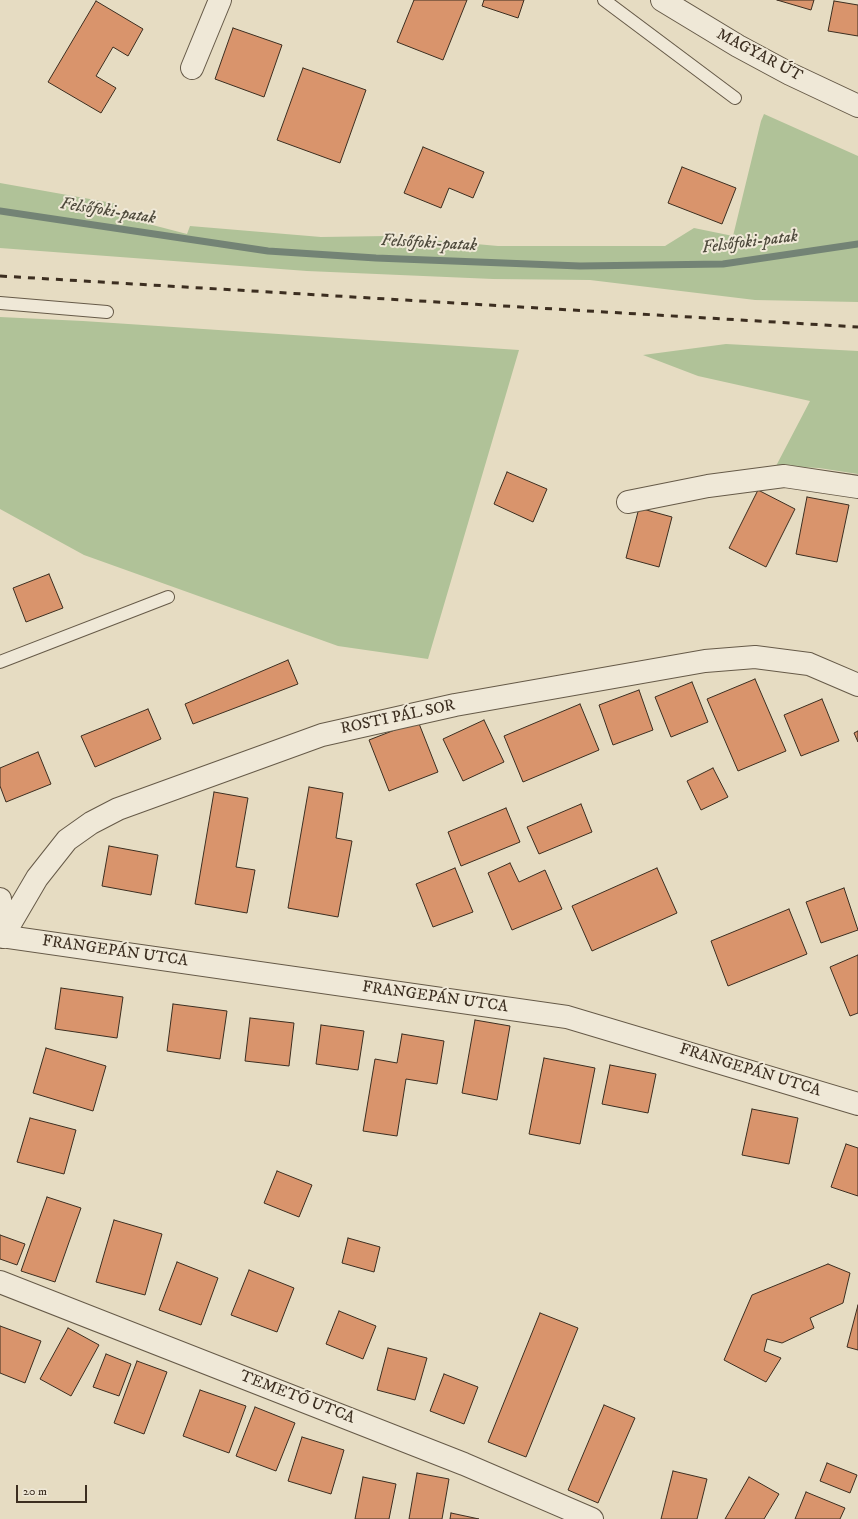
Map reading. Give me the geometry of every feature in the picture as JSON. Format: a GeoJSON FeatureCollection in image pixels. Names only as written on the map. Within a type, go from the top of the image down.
{"type":"FeatureCollection","features":[{"type":"Feature","properties":{"kind":"street"},"geometry":{"type":"LineString","coordinates":[[192,68],[220,0]]}},
{"type":"Feature","properties":{"kind":"street","name":"MAGYAR ÚT"},"geometry":{"type":"LineString","coordinates":[[662,0],[738,46],[790,74],[858,106]]}},
{"type":"Feature","properties":{"kind":"street"},"geometry":{"type":"LineString","coordinates":[[628,502],[708,486],[784,476],[858,487]]}},
{"type":"Feature","properties":{"kind":"street","name":"ROSTI PÁL SOR"},"geometry":{"type":"LineString","coordinates":[[1,940],[37,878],[67,840],[91,823],[118,809],[322,734],[455,705],[705,661],[755,657],[809,664],[858,685]]}},
{"type":"Feature","properties":{"kind":"street"},"geometry":{"type":"LineString","coordinates":[[0,899],[1,940]]}},
{"type":"Feature","properties":{"kind":"street","name":"FRANGEPÁN UTCA"},"geometry":{"type":"LineString","coordinates":[[1,940],[567,1017],[858,1104]]}},
{"type":"Feature","properties":{"kind":"street","name":"TEMETŐ UTCA"},"geometry":{"type":"LineString","coordinates":[[0,1282],[464,1464],[592,1519]]}},
{"type":"Feature","properties":{"kind":"lane"},"geometry":{"type":"LineString","coordinates":[[604,0],[735,98]]}},
{"type":"Feature","properties":{"kind":"lane"},"geometry":{"type":"LineString","coordinates":[[0,303],[107,312]]}},
{"type":"Feature","properties":{"kind":"lane"},"geometry":{"type":"LineString","coordinates":[[0,662],[168,597]]}},
{"type":"Feature","properties":{"kind":"green space"},"geometry":{"type":"Polygon","coordinates":[[[764,114],[858,156],[858,302],[755,300],[590,280],[493,279],[307,271],[0,248],[0,183],[118,204],[114,215],[187,234],[190,226],[321,237],[388,236],[498,246],[665,246],[694,228],[733,236],[764,114]]]}},
{"type":"Feature","properties":{"kind":"green space"},"geometry":{"type":"Polygon","coordinates":[[[0,317],[83,321],[519,350],[428,659],[338,646],[84,555],[0,509],[0,317]]]}},
{"type":"Feature","properties":{"kind":"green space"},"geometry":{"type":"Polygon","coordinates":[[[726,344],[858,351],[858,474],[819,468],[776,466],[810,401],[698,376],[643,355],[726,344]]]}},
{"type":"Feature","properties":{"kind":"building"},"geometry":{"type":"Polygon","coordinates":[[[414,0],[467,0],[443,60],[397,42],[414,0]]]}},
{"type":"Feature","properties":{"kind":"building"},"geometry":{"type":"Polygon","coordinates":[[[484,0],[524,0],[518,18],[482,6],[484,0]]]}},
{"type":"Feature","properties":{"kind":"building"},"geometry":{"type":"Polygon","coordinates":[[[777,0],[814,0],[811,10],[777,0]]]}},
{"type":"Feature","properties":{"kind":"building"},"geometry":{"type":"Polygon","coordinates":[[[96,1],[143,29],[128,56],[113,47],[96,76],[116,88],[101,113],[48,82],[96,1]]]}},
{"type":"Feature","properties":{"kind":"building"},"geometry":{"type":"Polygon","coordinates":[[[834,1],[858,5],[858,36],[828,31],[834,1]]]}},
{"type":"Feature","properties":{"kind":"building"},"geometry":{"type":"Polygon","coordinates":[[[233,28],[282,45],[264,97],[215,79],[233,28]]]}},
{"type":"Feature","properties":{"kind":"building"},"geometry":{"type":"Polygon","coordinates":[[[303,68],[366,90],[340,163],[277,140],[303,68]]]}},
{"type":"Feature","properties":{"kind":"building"},"geometry":{"type":"Polygon","coordinates":[[[423,147],[484,172],[473,198],[449,188],[441,208],[404,193],[423,147]]]}},
{"type":"Feature","properties":{"kind":"building"},"geometry":{"type":"Polygon","coordinates":[[[682,167],[736,188],[722,224],[668,203],[682,167]]]}},
{"type":"Feature","properties":{"kind":"building"},"geometry":{"type":"Polygon","coordinates":[[[507,472],[547,489],[533,522],[494,504],[507,472]]]}},
{"type":"Feature","properties":{"kind":"building"},"geometry":{"type":"Polygon","coordinates":[[[758,490],[795,509],[766,567],[729,548],[758,490]]]}},
{"type":"Feature","properties":{"kind":"building"},"geometry":{"type":"Polygon","coordinates":[[[807,497],[849,505],[837,562],[796,554],[807,497]]]}},
{"type":"Feature","properties":{"kind":"building"},"geometry":{"type":"Polygon","coordinates":[[[639,508],[672,517],[659,567],[626,558],[639,508]]]}},
{"type":"Feature","properties":{"kind":"building"},"geometry":{"type":"Polygon","coordinates":[[[49,574],[63,608],[26,622],[13,588],[49,574]]]}},
{"type":"Feature","properties":{"kind":"building"},"geometry":{"type":"Polygon","coordinates":[[[288,660],[298,684],[193,724],[185,704],[288,660]]]}},
{"type":"Feature","properties":{"kind":"building"},"geometry":{"type":"Polygon","coordinates":[[[755,679],[786,751],[738,771],[707,699],[755,679]]]}},
{"type":"Feature","properties":{"kind":"building"},"geometry":{"type":"Polygon","coordinates":[[[692,682],[708,722],[671,737],[655,697],[692,682]]]}},
{"type":"Feature","properties":{"kind":"building"},"geometry":{"type":"Polygon","coordinates":[[[639,690],[653,730],[613,745],[599,705],[639,690]]]}},
{"type":"Feature","properties":{"kind":"building"},"geometry":{"type":"Polygon","coordinates":[[[822,699],[839,741],[801,756],[784,715],[822,699]]]}},
{"type":"Feature","properties":{"kind":"building"},"geometry":{"type":"Polygon","coordinates":[[[580,704],[599,750],[523,782],[504,736],[580,704]]]}},
{"type":"Feature","properties":{"kind":"building"},"geometry":{"type":"Polygon","coordinates":[[[148,709],[161,739],[95,767],[81,736],[148,709]]]}},
{"type":"Feature","properties":{"kind":"building"},"geometry":{"type":"Polygon","coordinates":[[[484,720],[504,762],[463,781],[443,739],[484,720]]]}},
{"type":"Feature","properties":{"kind":"building"},"geometry":{"type":"Polygon","coordinates":[[[418,721],[438,772],[389,791],[369,740],[418,721]]]}},
{"type":"Feature","properties":{"kind":"building"},"geometry":{"type":"Polygon","coordinates":[[[858,731],[858,742],[854,733],[858,731]]]}},
{"type":"Feature","properties":{"kind":"building"},"geometry":{"type":"Polygon","coordinates":[[[38,752],[51,784],[6,802],[0,786],[0,768],[38,752]]]}},
{"type":"Feature","properties":{"kind":"building"},"geometry":{"type":"Polygon","coordinates":[[[713,768],[728,797],[701,810],[687,781],[713,768]]]}},
{"type":"Feature","properties":{"kind":"building"},"geometry":{"type":"Polygon","coordinates":[[[309,787],[343,793],[336,838],[352,841],[338,917],[288,908],[309,787]]]}},
{"type":"Feature","properties":{"kind":"building"},"geometry":{"type":"Polygon","coordinates":[[[214,792],[248,798],[236,867],[255,870],[247,913],[195,904],[214,792]]]}},
{"type":"Feature","properties":{"kind":"building"},"geometry":{"type":"Polygon","coordinates":[[[581,804],[592,832],[539,854],[527,827],[581,804]]]}},
{"type":"Feature","properties":{"kind":"building"},"geometry":{"type":"Polygon","coordinates":[[[506,808],[520,842],[461,866],[448,832],[506,808]]]}},
{"type":"Feature","properties":{"kind":"building"},"geometry":{"type":"Polygon","coordinates":[[[109,846],[158,855],[151,895],[102,886],[109,846]]]}},
{"type":"Feature","properties":{"kind":"building"},"geometry":{"type":"Polygon","coordinates":[[[510,863],[519,882],[545,870],[562,909],[512,930],[488,873],[510,863]]]}},
{"type":"Feature","properties":{"kind":"building"},"geometry":{"type":"Polygon","coordinates":[[[455,868],[473,912],[433,927],[416,884],[455,868]]]}},
{"type":"Feature","properties":{"kind":"building"},"geometry":{"type":"Polygon","coordinates":[[[657,868],[677,913],[592,951],[572,906],[657,868]]]}},
{"type":"Feature","properties":{"kind":"building"},"geometry":{"type":"Polygon","coordinates":[[[844,888],[858,930],[821,943],[806,902],[844,888]]]}},
{"type":"Feature","properties":{"kind":"building"},"geometry":{"type":"Polygon","coordinates":[[[789,909],[807,954],[728,986],[711,941],[789,909]]]}},
{"type":"Feature","properties":{"kind":"building"},"geometry":{"type":"Polygon","coordinates":[[[858,955],[858,1013],[850,1016],[830,967],[858,955]]]}},
{"type":"Feature","properties":{"kind":"building"},"geometry":{"type":"Polygon","coordinates":[[[61,988],[123,997],[117,1038],[55,1029],[61,988]]]}},
{"type":"Feature","properties":{"kind":"building"},"geometry":{"type":"Polygon","coordinates":[[[173,1004],[227,1011],[220,1059],[167,1051],[173,1004]]]}},
{"type":"Feature","properties":{"kind":"building"},"geometry":{"type":"Polygon","coordinates":[[[250,1018],[294,1023],[289,1066],[245,1061],[250,1018]]]}},
{"type":"Feature","properties":{"kind":"building"},"geometry":{"type":"Polygon","coordinates":[[[475,1020],[510,1026],[497,1100],[462,1093],[475,1020]]]}},
{"type":"Feature","properties":{"kind":"building"},"geometry":{"type":"Polygon","coordinates":[[[321,1025],[364,1031],[358,1070],[316,1064],[321,1025]]]}},
{"type":"Feature","properties":{"kind":"building"},"geometry":{"type":"Polygon","coordinates":[[[402,1034],[444,1041],[437,1084],[406,1079],[397,1136],[363,1131],[375,1059],[397,1063],[402,1034]]]}},
{"type":"Feature","properties":{"kind":"building"},"geometry":{"type":"Polygon","coordinates":[[[46,1048],[106,1066],[93,1111],[33,1093],[46,1048]]]}},
{"type":"Feature","properties":{"kind":"building"},"geometry":{"type":"Polygon","coordinates":[[[544,1058],[595,1068],[580,1144],[529,1134],[544,1058]]]}},
{"type":"Feature","properties":{"kind":"building"},"geometry":{"type":"Polygon","coordinates":[[[610,1065],[656,1074],[648,1113],[602,1104],[610,1065]]]}},
{"type":"Feature","properties":{"kind":"building"},"geometry":{"type":"Polygon","coordinates":[[[752,1109],[798,1118],[789,1164],[742,1155],[752,1109]]]}},
{"type":"Feature","properties":{"kind":"building"},"geometry":{"type":"Polygon","coordinates":[[[30,1118],[76,1130],[64,1174],[17,1162],[30,1118]]]}},
{"type":"Feature","properties":{"kind":"building"},"geometry":{"type":"Polygon","coordinates":[[[846,1144],[858,1148],[858,1196],[831,1187],[846,1144]]]}},
{"type":"Feature","properties":{"kind":"building"},"geometry":{"type":"Polygon","coordinates":[[[277,1171],[312,1185],[299,1217],[264,1203],[277,1171]]]}},
{"type":"Feature","properties":{"kind":"building"},"geometry":{"type":"Polygon","coordinates":[[[47,1197],[81,1208],[55,1282],[21,1271],[47,1197]]]}},
{"type":"Feature","properties":{"kind":"building"},"geometry":{"type":"Polygon","coordinates":[[[114,1220],[162,1234],[145,1295],[96,1282],[114,1220]]]}},
{"type":"Feature","properties":{"kind":"building"},"geometry":{"type":"Polygon","coordinates":[[[0,1235],[25,1244],[17,1265],[0,1259],[0,1235]]]}},
{"type":"Feature","properties":{"kind":"building"},"geometry":{"type":"Polygon","coordinates":[[[348,1238],[380,1247],[374,1272],[342,1263],[348,1238]]]}},
{"type":"Feature","properties":{"kind":"building"},"geometry":{"type":"Polygon","coordinates":[[[177,1262],[218,1278],[201,1325],[159,1310],[177,1262]]]}},
{"type":"Feature","properties":{"kind":"building"},"geometry":{"type":"Polygon","coordinates":[[[828,1264],[850,1273],[843,1303],[810,1318],[814,1328],[782,1343],[767,1339],[764,1351],[781,1358],[766,1382],[724,1360],[752,1295],[828,1264]]]}},
{"type":"Feature","properties":{"kind":"building"},"geometry":{"type":"Polygon","coordinates":[[[249,1270],[294,1288],[277,1332],[231,1315],[249,1270]]]}},
{"type":"Feature","properties":{"kind":"building"},"geometry":{"type":"Polygon","coordinates":[[[858,1305],[858,1350],[847,1347],[858,1305]]]}},
{"type":"Feature","properties":{"kind":"building"},"geometry":{"type":"Polygon","coordinates":[[[339,1311],[376,1326],[363,1359],[326,1344],[339,1311]]]}},
{"type":"Feature","properties":{"kind":"building"},"geometry":{"type":"Polygon","coordinates":[[[540,1313],[578,1328],[526,1457],[488,1442],[540,1313]]]}},
{"type":"Feature","properties":{"kind":"building"},"geometry":{"type":"Polygon","coordinates":[[[0,1326],[41,1341],[25,1383],[0,1373],[0,1326]]]}},
{"type":"Feature","properties":{"kind":"building"},"geometry":{"type":"Polygon","coordinates":[[[68,1328],[99,1345],[71,1396],[40,1379],[68,1328]]]}},
{"type":"Feature","properties":{"kind":"building"},"geometry":{"type":"Polygon","coordinates":[[[388,1348],[427,1358],[415,1400],[377,1390],[388,1348]]]}},
{"type":"Feature","properties":{"kind":"building"},"geometry":{"type":"Polygon","coordinates":[[[106,1354],[131,1364],[119,1396],[93,1387],[106,1354]]]}},
{"type":"Feature","properties":{"kind":"building"},"geometry":{"type":"Polygon","coordinates":[[[137,1361],[167,1372],[144,1434],[114,1423],[137,1361]]]}},
{"type":"Feature","properties":{"kind":"building"},"geometry":{"type":"Polygon","coordinates":[[[444,1374],[478,1387],[464,1424],[430,1411],[444,1374]]]}},
{"type":"Feature","properties":{"kind":"building"},"geometry":{"type":"Polygon","coordinates":[[[200,1390],[246,1406],[229,1453],[183,1436],[200,1390]]]}},
{"type":"Feature","properties":{"kind":"building"},"geometry":{"type":"Polygon","coordinates":[[[604,1405],[635,1418],[598,1503],[568,1490],[604,1405]]]}},
{"type":"Feature","properties":{"kind":"building"},"geometry":{"type":"Polygon","coordinates":[[[255,1407],[295,1423],[276,1471],[236,1456],[255,1407]]]}},
{"type":"Feature","properties":{"kind":"building"},"geometry":{"type":"Polygon","coordinates":[[[302,1437],[344,1450],[331,1494],[288,1481],[302,1437]]]}},
{"type":"Feature","properties":{"kind":"building"},"geometry":{"type":"Polygon","coordinates":[[[827,1463],[857,1475],[850,1493],[820,1481],[827,1463]]]}},
{"type":"Feature","properties":{"kind":"building"},"geometry":{"type":"Polygon","coordinates":[[[673,1471],[707,1479],[697,1519],[661,1519],[673,1471]]]}},
{"type":"Feature","properties":{"kind":"building"},"geometry":{"type":"Polygon","coordinates":[[[417,1473],[449,1479],[442,1519],[409,1519],[417,1473]]]}},
{"type":"Feature","properties":{"kind":"building"},"geometry":{"type":"Polygon","coordinates":[[[363,1477],[396,1484],[389,1519],[355,1519],[363,1477]]]}},
{"type":"Feature","properties":{"kind":"building"},"geometry":{"type":"Polygon","coordinates":[[[749,1477],[779,1494],[764,1519],[725,1519],[749,1477]]]}},
{"type":"Feature","properties":{"kind":"building"},"geometry":{"type":"Polygon","coordinates":[[[806,1492],[845,1508],[840,1519],[795,1519],[806,1492]]]}},
{"type":"Feature","properties":{"kind":"building"},"geometry":{"type":"Polygon","coordinates":[[[451,1513],[479,1519],[450,1519],[451,1513]]]}},
{"type":"Feature","properties":{"kind":"waterway","name":"Felsőfoki-patak"},"geometry":{"type":"LineString","coordinates":[[0,211],[268,251],[376,258],[580,266],[723,264],[858,244]]}},
{"type":"Feature","properties":{"kind":"railway"},"geometry":{"type":"LineString","coordinates":[[0,276],[858,327]]}}]}
